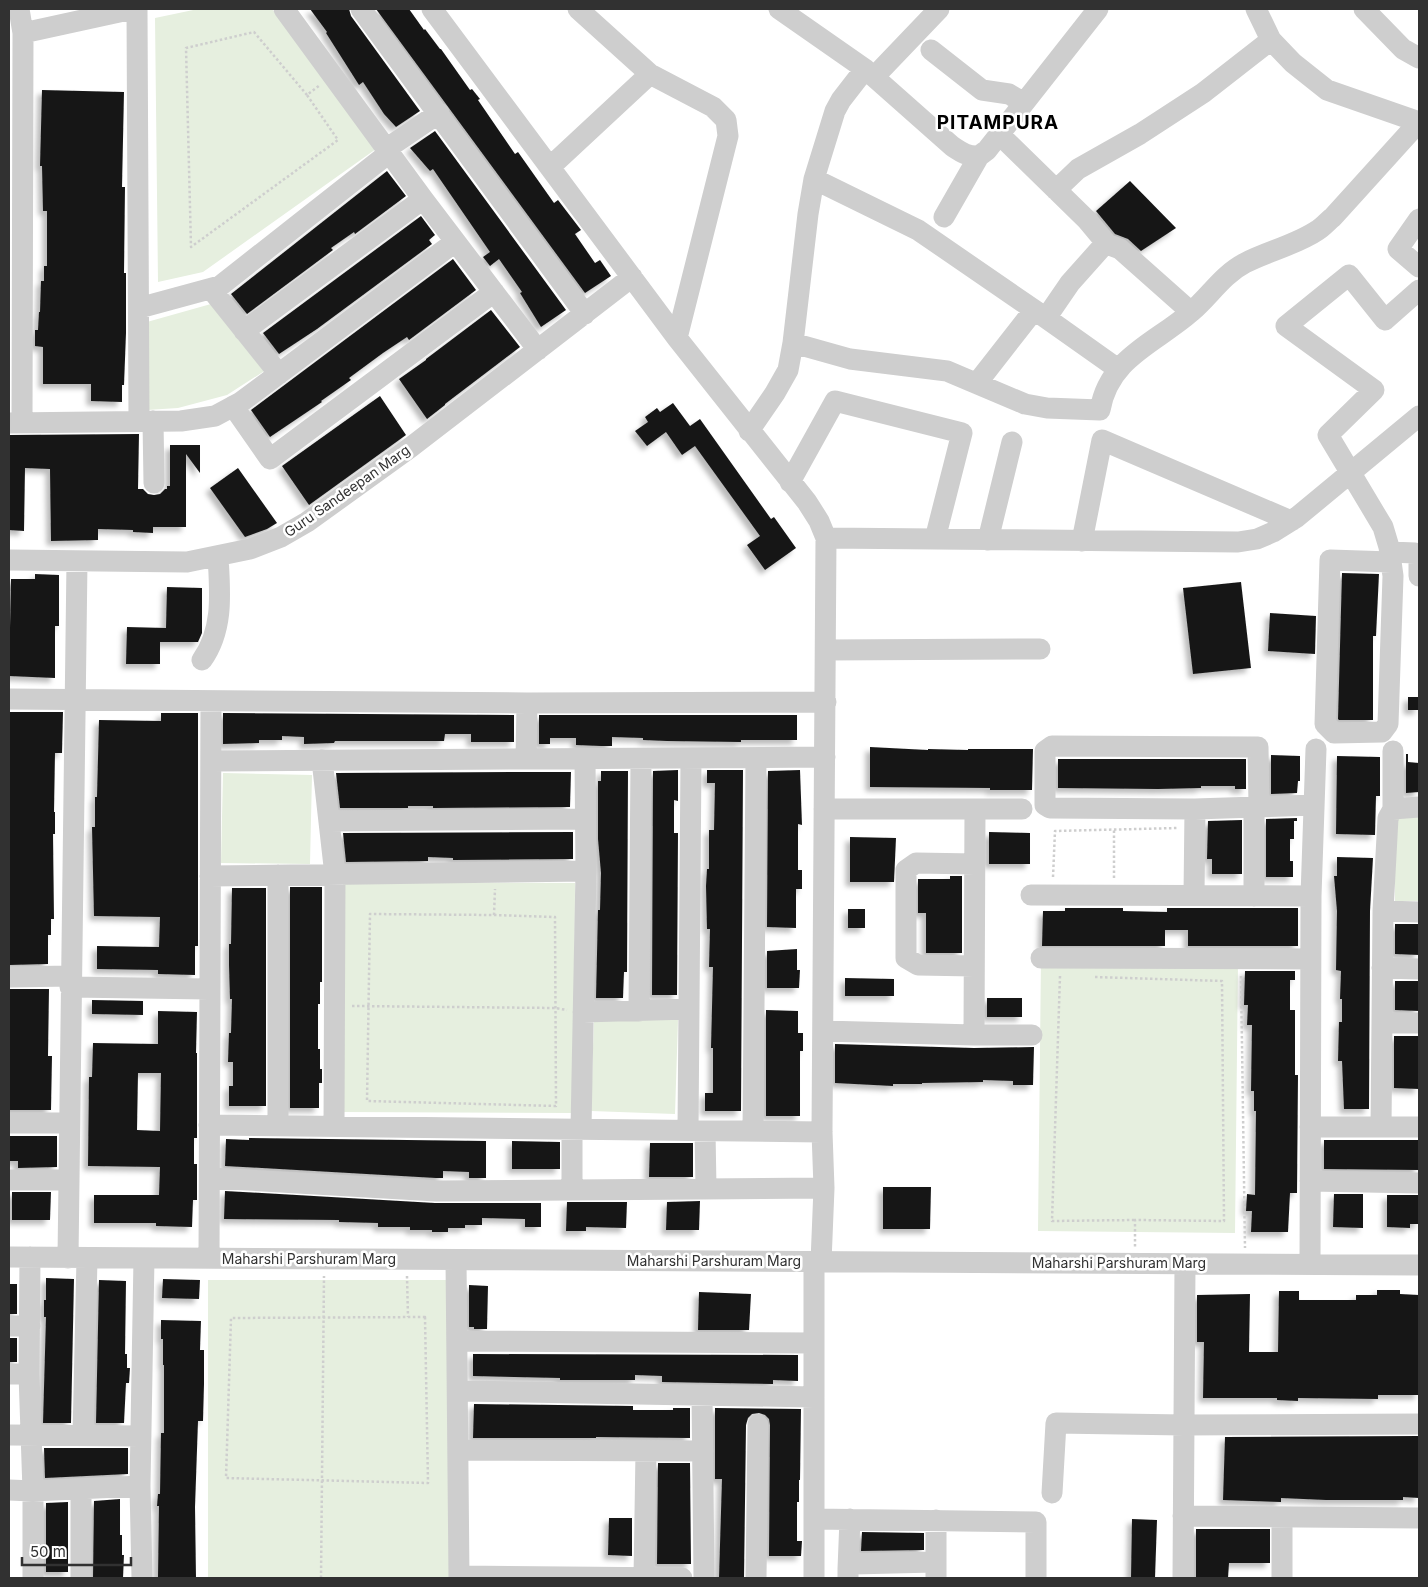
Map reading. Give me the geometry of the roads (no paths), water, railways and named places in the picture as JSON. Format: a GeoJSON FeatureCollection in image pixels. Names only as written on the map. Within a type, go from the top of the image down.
{"type":"FeatureCollection","features":[{"type":"Feature","properties":{"kind":"street"},"geometry":{"type":"LineString","coordinates":[[19,9],[23,33],[16,423],[181,421],[215,416],[233,406],[279,374],[455,242]]}},
{"type":"Feature","properties":{"kind":"street"},"geometry":{"type":"LineString","coordinates":[[23,33],[133,9]]}},
{"type":"Feature","properties":{"kind":"street"},"geometry":{"type":"LineString","coordinates":[[137,9],[139,308],[146,421],[154,483]]}},
{"type":"Feature","properties":{"kind":"street"},"geometry":{"type":"LineString","coordinates":[[284,9],[455,242],[538,350]]}},
{"type":"Feature","properties":{"kind":"street"},"geometry":{"type":"LineString","coordinates":[[361,9],[585,314]]}},
{"type":"Feature","properties":{"kind":"street"},"geometry":{"type":"LineString","coordinates":[[432,9],[677,338],[790,482],[819,521],[826,538],[822,1132],[824,1188],[817,1262],[814,1343],[814,1578]]}},
{"type":"Feature","properties":{"kind":"street"},"geometry":{"type":"LineString","coordinates":[[578,9],[650,74],[714,107],[726,120],[728,136],[677,338]]}},
{"type":"Feature","properties":{"kind":"street"},"geometry":{"type":"LineString","coordinates":[[779,9],[870,73],[952,146],[972,157],[979,156]]}},
{"type":"Feature","properties":{"kind":"street"},"geometry":{"type":"LineString","coordinates":[[749,431],[788,370],[814,179],[835,111],[841,100],[939,9]]}},
{"type":"Feature","properties":{"kind":"street"},"geometry":{"type":"LineString","coordinates":[[944,216],[979,156],[987,150],[1098,9]]}},
{"type":"Feature","properties":{"kind":"street"},"geometry":{"type":"LineString","coordinates":[[793,343],[850,358],[936,369],[977,383],[1025,404],[1046,408],[1100,410],[1106,388],[1118,369],[1130,356],[1191,312],[1221,280],[1234,270],[1318,230],[1333,217],[1419,122],[1327,90],[1294,63],[1271,40],[1256,9]]}},
{"type":"Feature","properties":{"kind":"street"},"geometry":{"type":"LineString","coordinates":[[1364,9],[1403,49],[1419,58]]}},
{"type":"Feature","properties":{"kind":"street"},"geometry":{"type":"LineString","coordinates":[[1056,190],[1078,169],[1140,134],[1204,93],[1271,40]]}},
{"type":"Feature","properties":{"kind":"street"},"geometry":{"type":"LineString","coordinates":[[931,50],[982,90],[1009,94],[1024,103]]}},
{"type":"Feature","properties":{"kind":"street"},"geometry":{"type":"LineString","coordinates":[[550,167],[650,74]]}},
{"type":"Feature","properties":{"kind":"street"},"geometry":{"type":"LineString","coordinates":[[139,308],[220,286],[388,151],[439,113]]}},
{"type":"Feature","properties":{"kind":"street"},"geometry":{"type":"LineString","coordinates":[[999,134],[1087,220],[1107,244],[1120,249],[1191,312]]}},
{"type":"Feature","properties":{"kind":"street"},"geometry":{"type":"LineString","coordinates":[[814,179],[908,224],[1118,369]]}},
{"type":"Feature","properties":{"kind":"street"},"geometry":{"type":"LineString","coordinates":[[244,331],[423,199]]}},
{"type":"Feature","properties":{"kind":"street"},"geometry":{"type":"LineString","coordinates":[[1419,219],[1398,249],[1419,267]]}},
{"type":"Feature","properties":{"kind":"street"},"geometry":{"type":"LineString","coordinates":[[977,383],[1103,246],[1107,244]]}},
{"type":"Feature","properties":{"kind":"street"},"geometry":{"type":"LineString","coordinates":[[1419,290],[1385,320],[1349,275],[1286,326],[1374,390],[1328,435],[1384,528],[1390,557],[1393,576],[1388,724],[1382,732],[1334,733],[1325,724],[1330,560],[1390,557],[1415,553],[1419,557],[1419,576]]}},
{"type":"Feature","properties":{"kind":"street","name":"Guru Sandeepan Marg"},"geometry":{"type":"LineString","coordinates":[[9,560],[187,562],[250,549],[281,537],[307,522],[411,447],[632,277]]}},
{"type":"Feature","properties":{"kind":"street"},"geometry":{"type":"LineString","coordinates":[[211,289],[279,374]]}},
{"type":"Feature","properties":{"kind":"street"},"geometry":{"type":"LineString","coordinates":[[233,406],[270,459],[494,292]]}},
{"type":"Feature","properties":{"kind":"street"},"geometry":{"type":"LineString","coordinates":[[790,482],[835,401],[962,433],[935,539]]}},
{"type":"Feature","properties":{"kind":"street"},"geometry":{"type":"LineString","coordinates":[[826,538],[1238,542],[1257,539],[1291,521],[1419,416]]}},
{"type":"Feature","properties":{"kind":"street"},"geometry":{"type":"LineString","coordinates":[[1082,541],[1102,440],[1291,521]]}},
{"type":"Feature","properties":{"kind":"street"},"geometry":{"type":"LineString","coordinates":[[988,540],[1012,442]]}},
{"type":"Feature","properties":{"kind":"street"},"geometry":{"type":"LineString","coordinates":[[202,660],[210,649],[216,634],[219,615],[218,556]]}},
{"type":"Feature","properties":{"kind":"street"},"geometry":{"type":"LineString","coordinates":[[77,561],[68,1180],[78,1258],[83,1436]]}},
{"type":"Feature","properties":{"kind":"street"},"geometry":{"type":"LineString","coordinates":[[826,650],[1040,649]]}},
{"type":"Feature","properties":{"kind":"street"},"geometry":{"type":"LineString","coordinates":[[9,699],[527,703],[826,702]]}},
{"type":"Feature","properties":{"kind":"street"},"geometry":{"type":"LineString","coordinates":[[209,1258],[210,701]]}},
{"type":"Feature","properties":{"kind":"street"},"geometry":{"type":"LineString","coordinates":[[526,759],[527,703]]}},
{"type":"Feature","properties":{"kind":"street"},"geometry":{"type":"LineString","coordinates":[[1254,896],[1256,806],[1258,748],[1052,746],[1046,751],[1046,804],[1050,808],[1195,818],[1256,806],[1314,805]]}},
{"type":"Feature","properties":{"kind":"street"},"geometry":{"type":"LineString","coordinates":[[1310,1264],[1310,959],[1316,749]]}},
{"type":"Feature","properties":{"kind":"street"},"geometry":{"type":"LineString","coordinates":[[1381,1127],[1383,911],[1388,818],[1393,809],[1392,751]]}},
{"type":"Feature","properties":{"kind":"street"},"geometry":{"type":"LineString","coordinates":[[211,761],[824,757]]}},
{"type":"Feature","properties":{"kind":"street"},"geometry":{"type":"LineString","coordinates":[[691,758],[689,1010],[696,1130],[706,1188]]}},
{"type":"Feature","properties":{"kind":"street"},"geometry":{"type":"LineString","coordinates":[[753,1131],[756,758]]}},
{"type":"Feature","properties":{"kind":"street"},"geometry":{"type":"LineString","coordinates":[[572,1189],[583,1012],[586,871],[585,759]]}},
{"type":"Feature","properties":{"kind":"street"},"geometry":{"type":"LineString","coordinates":[[639,1011],[641,759]]}},
{"type":"Feature","properties":{"kind":"street"},"geometry":{"type":"LineString","coordinates":[[322,760],[334,875],[334,1126]]}},
{"type":"Feature","properties":{"kind":"street"},"geometry":{"type":"LineString","coordinates":[[1393,809],[1419,807]]}},
{"type":"Feature","properties":{"kind":"street"},"geometry":{"type":"LineString","coordinates":[[974,1035],[975,808]]}},
{"type":"Feature","properties":{"kind":"street"},"geometry":{"type":"LineString","coordinates":[[824,809],[1022,809]]}},
{"type":"Feature","properties":{"kind":"street"},"geometry":{"type":"LineString","coordinates":[[1194,895],[1195,818]]}},
{"type":"Feature","properties":{"kind":"street"},"geometry":{"type":"LineString","coordinates":[[329,821],[586,819]]}},
{"type":"Feature","properties":{"kind":"street"},"geometry":{"type":"LineString","coordinates":[[974,864],[916,863],[906,870],[906,958],[918,965],[974,966]]}},
{"type":"Feature","properties":{"kind":"street"},"geometry":{"type":"LineString","coordinates":[[210,876],[586,871]]}},
{"type":"Feature","properties":{"kind":"street"},"geometry":{"type":"LineString","coordinates":[[278,875],[278,1126]]}},
{"type":"Feature","properties":{"kind":"street"},"geometry":{"type":"LineString","coordinates":[[1031,895],[1311,896]]}},
{"type":"Feature","properties":{"kind":"street"},"geometry":{"type":"LineString","coordinates":[[1383,911],[1419,912]]}},
{"type":"Feature","properties":{"kind":"street"},"geometry":{"type":"LineString","coordinates":[[1041,958],[1310,959]]}},
{"type":"Feature","properties":{"kind":"street"},"geometry":{"type":"LineString","coordinates":[[1382,968],[1419,969]]}},
{"type":"Feature","properties":{"kind":"street"},"geometry":{"type":"LineString","coordinates":[[9,976],[210,989]]}},
{"type":"Feature","properties":{"kind":"street"},"geometry":{"type":"LineString","coordinates":[[583,1012],[689,1010]]}},
{"type":"Feature","properties":{"kind":"street"},"geometry":{"type":"LineString","coordinates":[[1382,1023],[1419,1023]]}},
{"type":"Feature","properties":{"kind":"street"},"geometry":{"type":"LineString","coordinates":[[823,1032],[1032,1035]]}},
{"type":"Feature","properties":{"kind":"street"},"geometry":{"type":"LineString","coordinates":[[9,1123],[68,1123]]}},
{"type":"Feature","properties":{"kind":"street"},"geometry":{"type":"LineString","coordinates":[[209,1125],[822,1132]]}},
{"type":"Feature","properties":{"kind":"street"},"geometry":{"type":"LineString","coordinates":[[1310,1127],[1419,1127]]}},
{"type":"Feature","properties":{"kind":"street"},"geometry":{"type":"LineString","coordinates":[[210,1178],[436,1191],[824,1188]]}},
{"type":"Feature","properties":{"kind":"street"},"geometry":{"type":"LineString","coordinates":[[9,1180],[68,1180]]}},
{"type":"Feature","properties":{"kind":"street"},"geometry":{"type":"LineString","coordinates":[[1310,1182],[1419,1183]]}},
{"type":"Feature","properties":{"kind":"street","name":"Maharshi Parshuram Marg"},"geometry":{"type":"LineString","coordinates":[[9,1257],[1419,1265]]}},
{"type":"Feature","properties":{"kind":"street"},"geometry":{"type":"LineString","coordinates":[[30,1257],[19,1326],[19,1374],[32,1436],[33,1578]]}},
{"type":"Feature","properties":{"kind":"street"},"geometry":{"type":"LineString","coordinates":[[142,1578],[140,1486],[144,1258]]}},
{"type":"Feature","properties":{"kind":"street"},"geometry":{"type":"LineString","coordinates":[[456,1260],[459,1577],[682,1578]]}},
{"type":"Feature","properties":{"kind":"street"},"geometry":{"type":"LineString","coordinates":[[1183,1578],[1185,1264]]}},
{"type":"Feature","properties":{"kind":"street"},"geometry":{"type":"LineString","coordinates":[[458,1341],[814,1343]]}},
{"type":"Feature","properties":{"kind":"street"},"geometry":{"type":"LineString","coordinates":[[458,1391],[814,1397]]}},
{"type":"Feature","properties":{"kind":"street"},"geometry":{"type":"LineString","coordinates":[[702,1395],[704,1578]]}},
{"type":"Feature","properties":{"kind":"street"},"geometry":{"type":"LineString","coordinates":[[1052,1493],[1056,1423],[1419,1424]]}},
{"type":"Feature","properties":{"kind":"street"},"geometry":{"type":"LineString","coordinates":[[756,1578],[758,1425]]}},
{"type":"Feature","properties":{"kind":"street"},"geometry":{"type":"LineString","coordinates":[[9,1435],[141,1436]]}},
{"type":"Feature","properties":{"kind":"street"},"geometry":{"type":"LineString","coordinates":[[459,1450],[703,1451]]}},
{"type":"Feature","properties":{"kind":"street"},"geometry":{"type":"LineString","coordinates":[[644,1578],[646,1451]]}},
{"type":"Feature","properties":{"kind":"street"},"geometry":{"type":"LineString","coordinates":[[9,1490],[33,1491],[140,1486]]}},
{"type":"Feature","properties":{"kind":"street"},"geometry":{"type":"LineString","coordinates":[[81,1489],[81,1578]]}},
{"type":"Feature","properties":{"kind":"street"},"geometry":{"type":"LineString","coordinates":[[1183,1516],[1419,1518]]}},
{"type":"Feature","properties":{"kind":"street"},"geometry":{"type":"LineString","coordinates":[[1282,1517],[1282,1578]]}},
{"type":"Feature","properties":{"kind":"street"},"geometry":{"type":"LineString","coordinates":[[814,1519],[1036,1522],[1036,1578]]}},
{"type":"Feature","properties":{"kind":"street"},"geometry":{"type":"LineString","coordinates":[[848,1574],[850,1519]]}},
{"type":"Feature","properties":{"kind":"street"},"geometry":{"type":"LineString","coordinates":[[848,1574],[853,1564],[860,1563],[936,1570],[936,1520]]}},
{"type":"Feature","properties":{"kind":"district","name":"PITAMPURA"},"geometry":{"type":"Point","coordinates":[998,122]}}]}
